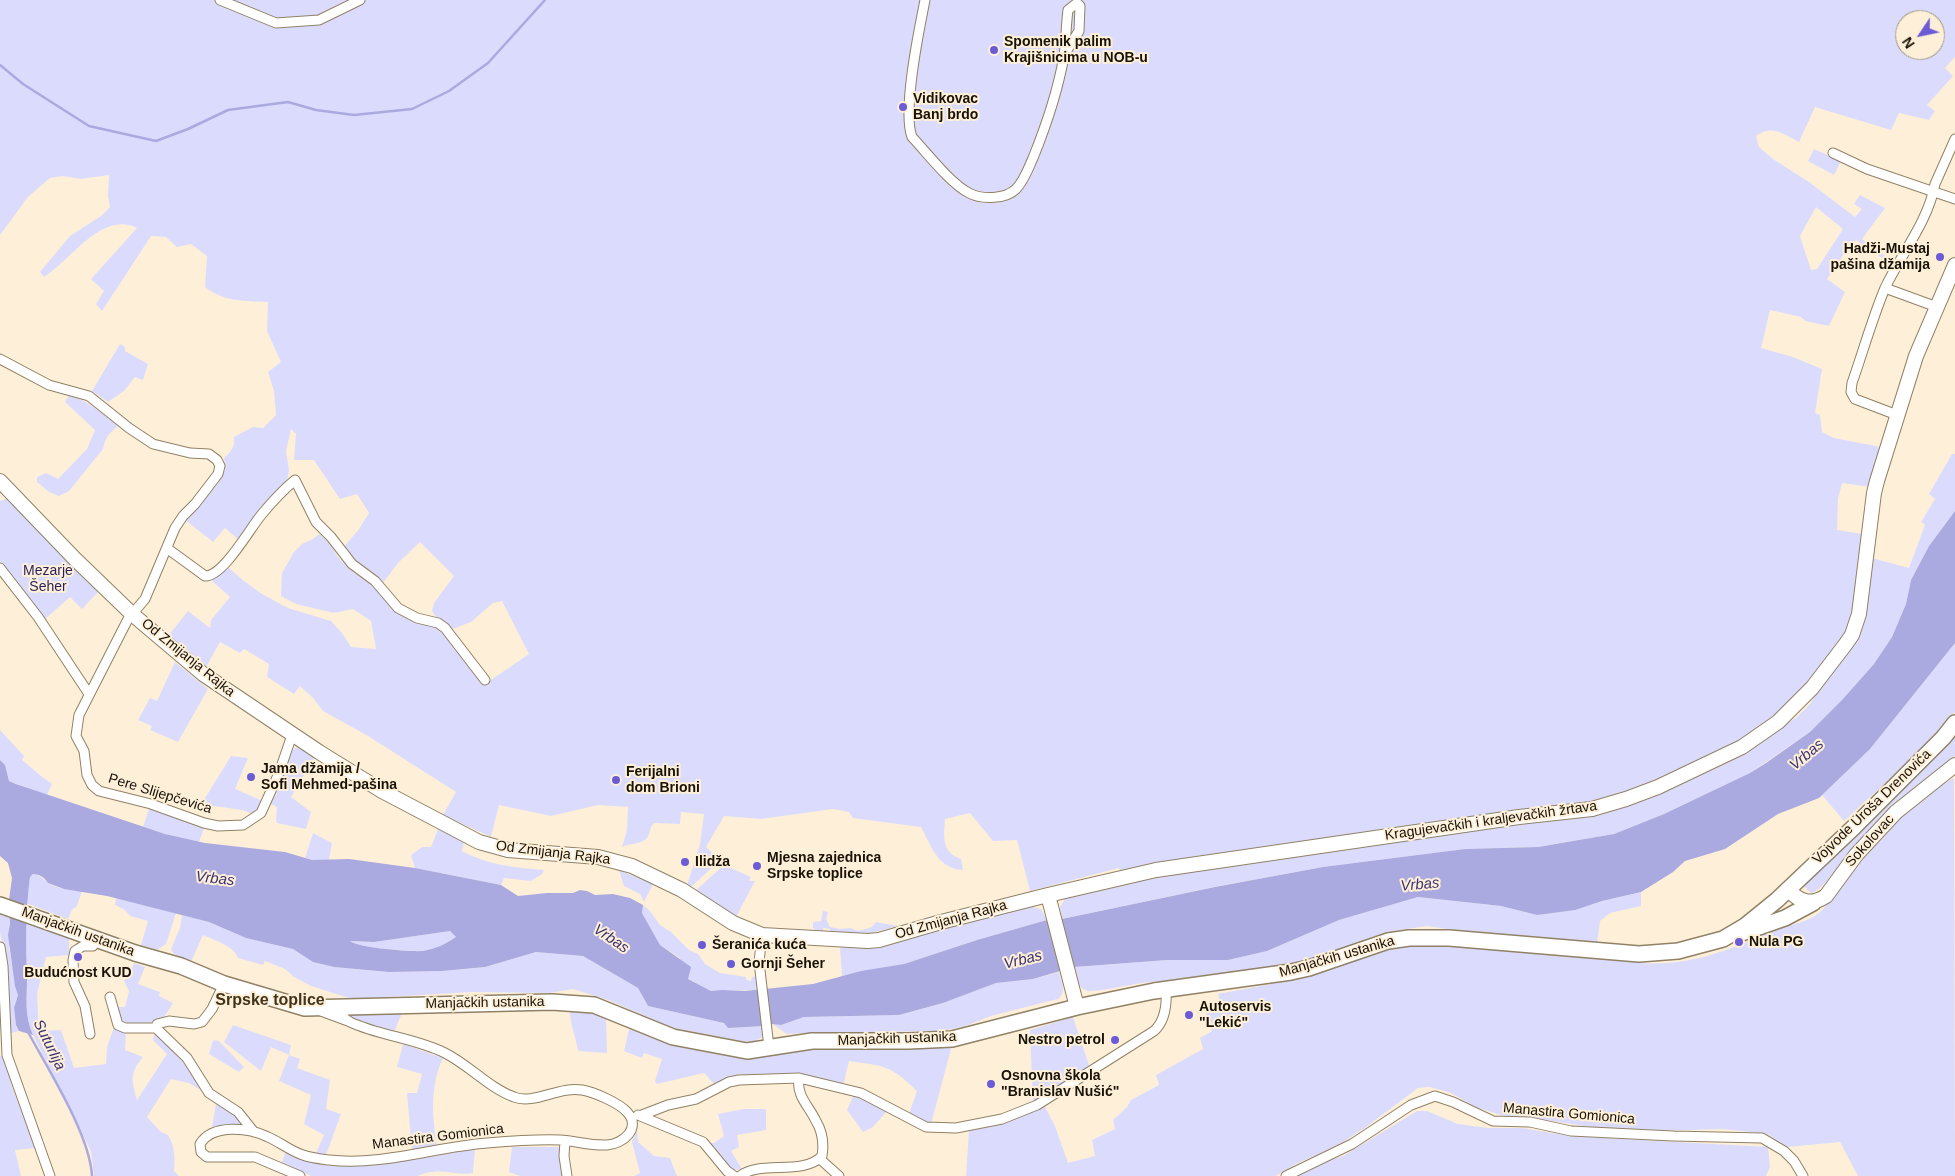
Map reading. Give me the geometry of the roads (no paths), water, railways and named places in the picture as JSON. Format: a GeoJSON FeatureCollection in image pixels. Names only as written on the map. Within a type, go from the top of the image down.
{"type":"FeatureCollection","features":[{"type":"Feature","properties":{"kind":"main road","name":"Vojvode Uroša Drenovića"},"geometry":{"type":"LineString","coordinates":[[1788,889],[1854,827],[1943,738],[1955,723]]}},
{"type":"Feature","properties":{"kind":"main road","name":"Manjačkih ustanika"},"geometry":{"type":"LineString","coordinates":[[0,905],[135,953],[182,966],[224,984],[301,1007],[316,1009],[469,1003],[580,1003],[604,1008],[673,1037],[740,1050],[812,1041],[952,1039],[1077,1008],[1166,989],[1291,972],[1309,968],[1388,941],[1409,938],[1449,938],[1638,954],[1678,951],[1724,939],[1745,926],[1788,889]]}},
{"type":"Feature","properties":{"kind":"main road"},"geometry":{"type":"LineString","coordinates":[[1724,939],[1768,924],[1802,910],[1813,903]]}},
{"type":"Feature","properties":{"kind":"street"},"geometry":{"type":"LineString","coordinates":[[220,0],[276,23],[319,20],[360,0]]}},
{"type":"Feature","properties":{"kind":"street"},"geometry":{"type":"LineString","coordinates":[[925,0],[910,94],[909,129],[912,137],[951,180],[971,194],[1000,197],[1009,194],[1017,188],[1026,175],[1038,146],[1057,86],[1064,55],[1068,10],[1077,3],[1080,6],[1079,31],[1064,55]]}},
{"type":"Feature","properties":{"kind":"street"},"geometry":{"type":"LineString","coordinates":[[1897,415],[1859,402],[1851,392],[1855,374],[1885,288],[1918,228],[1955,139]]}},
{"type":"Feature","properties":{"kind":"street"},"geometry":{"type":"LineString","coordinates":[[1833,153],[1867,169],[1955,199]]}},
{"type":"Feature","properties":{"kind":"street","name":"Kragujevačkih i kraljevačkih žrtava"},"geometry":{"type":"LineString","coordinates":[[1048,894],[1156,870],[1510,818],[1592,809],[1626,799],[1658,786],[1742,747],[1778,722],[1812,688],[1852,635],[1859,614],[1874,493],[1919,348],[1955,264]]}},
{"type":"Feature","properties":{"kind":"street"},"geometry":{"type":"LineString","coordinates":[[1885,288],[1937,307]]}},
{"type":"Feature","properties":{"kind":"street","name":"Od Zmijanja Rajka"},"geometry":{"type":"LineString","coordinates":[[0,360],[44,383],[59,389],[90,396],[129,428],[153,444],[176,451],[209,454],[217,460],[220,466],[218,474],[183,516],[145,599],[132,614]]}},
{"type":"Feature","properties":{"kind":"street"},"geometry":{"type":"LineString","coordinates":[[168,549],[205,576],[211,575],[225,564],[261,515],[295,480],[316,522],[331,537],[352,564],[375,581],[402,611],[417,618],[438,623],[445,628],[485,680]]}},
{"type":"Feature","properties":{"kind":"street","name":"Od Zmijanja Rajka"},"geometry":{"type":"LineString","coordinates":[[3,489],[132,614],[203,674],[292,735],[382,791],[479,842],[516,851],[589,856],[617,861],[669,882],[726,919],[762,935],[879,940],[1048,894]]}},
{"type":"Feature","properties":{"kind":"street"},"geometry":{"type":"LineString","coordinates":[[0,568],[38,617],[89,694]]}},
{"type":"Feature","properties":{"kind":"street","name":"Pere Slijepčevića"},"geometry":{"type":"LineString","coordinates":[[132,614],[89,694],[79,715],[75,732],[84,751],[87,775],[92,785],[99,791],[151,804],[207,824],[224,826],[243,825],[261,813],[279,773],[292,735]]}},
{"type":"Feature","properties":{"kind":"street","name":"Sokolovac"},"geometry":{"type":"LineString","coordinates":[[1813,903],[1826,896],[1856,855],[1896,812],[1955,765]]}},
{"type":"Feature","properties":{"kind":"street"},"geometry":{"type":"LineString","coordinates":[[1788,889],[1796,898],[1813,903]]}},
{"type":"Feature","properties":{"kind":"street"},"geometry":{"type":"LineString","coordinates":[[1048,894],[1077,1008]]}},
{"type":"Feature","properties":{"kind":"street"},"geometry":{"type":"LineString","coordinates":[[762,935],[759,948],[760,975],[769,1047]]}},
{"type":"Feature","properties":{"kind":"street"},"geometry":{"type":"LineString","coordinates":[[90,1034],[85,1006],[74,982],[73,960],[75,951],[83,946],[93,946],[97,938]]}},
{"type":"Feature","properties":{"kind":"street"},"geometry":{"type":"LineString","coordinates":[[0,947],[4,966],[7,1055],[50,1176]]}},
{"type":"Feature","properties":{"kind":"street"},"geometry":{"type":"LineString","coordinates":[[156,1028],[160,1023],[170,1021],[194,1024],[202,1022],[212,1009],[224,984]]}},
{"type":"Feature","properties":{"kind":"street"},"geometry":{"type":"LineString","coordinates":[[316,1009],[446,1053],[514,1098],[527,1099],[560,1090],[583,1090],[608,1100],[628,1113],[642,1115],[668,1105],[696,1099],[729,1082],[799,1078],[861,1093],[926,1127],[956,1128],[1002,1119],[1051,1098],[1154,1031],[1160,1024],[1167,1004],[1166,989]]}},
{"type":"Feature","properties":{"kind":"street"},"geometry":{"type":"LineString","coordinates":[[110,997],[119,1026],[125,1028],[156,1028],[187,1058],[209,1093],[238,1112],[254,1132]]}},
{"type":"Feature","properties":{"kind":"street"},"geometry":{"type":"LineString","coordinates":[[341,1008],[344,1018],[350,1022]]}},
{"type":"Feature","properties":{"kind":"street"},"geometry":{"type":"LineString","coordinates":[[740,1176],[751,1170],[784,1169],[820,1159],[823,1152],[822,1137],[816,1119],[799,1093],[799,1078]]}},
{"type":"Feature","properties":{"kind":"street","name":"Manastira Gomionica"},"geometry":{"type":"LineString","coordinates":[[1286,1176],[1352,1144],[1411,1105],[1435,1096],[1453,1102],[1493,1121],[1530,1122],[1571,1131],[1762,1138],[1784,1151],[1802,1175]]}},
{"type":"Feature","properties":{"kind":"street","name":"Manastira Gomionica"},"geometry":{"type":"LineString","coordinates":[[296,1175],[255,1157],[210,1158],[204,1156],[200,1147],[202,1141],[215,1132],[234,1130],[254,1132],[269,1137],[302,1155],[337,1161],[406,1157],[455,1146],[487,1143],[565,1141],[606,1145],[627,1138],[631,1131],[632,1121],[628,1113]]}},
{"type":"Feature","properties":{"kind":"street"},"geometry":{"type":"LineString","coordinates":[[642,1115],[647,1119],[703,1142],[727,1171],[734,1176]]}},
{"type":"Feature","properties":{"kind":"street"},"geometry":{"type":"LineString","coordinates":[[565,1141],[564,1156],[567,1176]]}},
{"type":"Feature","properties":{"kind":"street"},"geometry":{"type":"LineString","coordinates":[[820,1159],[839,1176]]}},
{"type":"Feature","properties":{"kind":"water","name":"Vrbas"},"geometry":{"type":"Polygon","coordinates":[[[1955,511],[1955,643],[1870,749],[1819,798],[1778,814],[1725,849],[1685,861],[1673,872],[1641,892],[1602,901],[1575,910],[1537,915],[1501,906],[1418,897],[1339,920],[1267,951],[1228,960],[1167,960],[1074,967],[1033,979],[996,983],[943,1003],[899,1015],[804,1017],[781,1025],[772,1024],[728,1028],[724,1023],[648,1006],[638,988],[583,956],[536,952],[485,967],[442,971],[389,972],[334,967],[313,962],[293,949],[246,938],[209,922],[107,896],[64,889],[48,883],[39,875],[33,874],[30,877],[28,890],[26,940],[28,1021],[33,1035],[19,1031],[16,1025],[14,1008],[18,995],[8,935],[12,878],[8,863],[0,856],[0,760],[5,765],[9,781],[16,784],[165,834],[205,843],[285,852],[312,860],[349,859],[415,868],[501,885],[518,896],[573,893],[580,890],[595,895],[613,894],[630,898],[643,905],[642,913],[660,945],[691,967],[688,979],[711,991],[745,991],[813,984],[861,971],[904,964],[1047,920],[1062,919],[1215,887],[1323,867],[1465,849],[1538,847],[1614,834],[1664,814],[1750,773],[1810,732],[1874,664],[1892,637],[1906,604],[1911,580],[1929,546],[1955,511]],[[450,931],[374,942],[350,941],[374,948],[423,951],[440,946],[456,937],[450,931]]]}},
{"type":"Feature","properties":{"kind":"waterway"},"geometry":{"type":"LineString","coordinates":[[0,65],[23,84],[89,126],[156,141],[188,129],[228,110],[288,102],[316,110],[354,115],[412,109],[449,91],[488,63],[545,0]]}},
{"type":"Feature","properties":{"kind":"waterway","name":"Suturlija"},"geometry":{"type":"LineString","coordinates":[[28,1032],[57,1083],[76,1122],[84,1141],[92,1176]]}},
{"type":"Feature","properties":{"kind":"place","name":"Spomenik palim Krajišnicima u NOB-u"},"geometry":{"type":"Point","coordinates":[994,50]}},
{"type":"Feature","properties":{"kind":"place","name":"Vidikovac Banj brdo"},"geometry":{"type":"Point","coordinates":[903,107]}},
{"type":"Feature","properties":{"kind":"place","name":"Hadži-Mustaj pašina džamija"},"geometry":{"type":"Point","coordinates":[1940,257]}},
{"type":"Feature","properties":{"kind":"place","name":"Jama džamija / Sofi Mehmed-pašina"},"geometry":{"type":"Point","coordinates":[251,777]}},
{"type":"Feature","properties":{"kind":"place","name":"Ferijalni dom Brioni"},"geometry":{"type":"Point","coordinates":[616,780]}},
{"type":"Feature","properties":{"kind":"place","name":"Ilidža"},"geometry":{"type":"Point","coordinates":[685,862]}},
{"type":"Feature","properties":{"kind":"place","name":"Mjesna zajednica Srpske toplice"},"geometry":{"type":"Point","coordinates":[757,866]}},
{"type":"Feature","properties":{"kind":"place","name":"Nula PG"},"geometry":{"type":"Point","coordinates":[1739,942]}},
{"type":"Feature","properties":{"kind":"place","name":"Šeranića kuća"},"geometry":{"type":"Point","coordinates":[702,945]}},
{"type":"Feature","properties":{"kind":"place","name":"Budućnost KUD"},"geometry":{"type":"Point","coordinates":[78,957]}},
{"type":"Feature","properties":{"kind":"place","name":"Gornji Šeher"},"geometry":{"type":"Point","coordinates":[731,964]}},
{"type":"Feature","properties":{"kind":"place","name":"Autoservis \"Lekić\""},"geometry":{"type":"Point","coordinates":[1189,1015]}},
{"type":"Feature","properties":{"kind":"place","name":"Nestro petrol"},"geometry":{"type":"Point","coordinates":[1115,1040]}},
{"type":"Feature","properties":{"kind":"place","name":"Osnovna škola \"Branislav Nušić\""},"geometry":{"type":"Point","coordinates":[991,1084]}},
{"type":"Feature","properties":{"kind":"district","name":"Srpske toplice"},"geometry":{"type":"Point","coordinates":[270,1001]}},
{"type":"Feature","properties":{"kind":"park label","name":"Mezarje Šeher"},"geometry":{"type":"Point","coordinates":[48,580]}}]}
